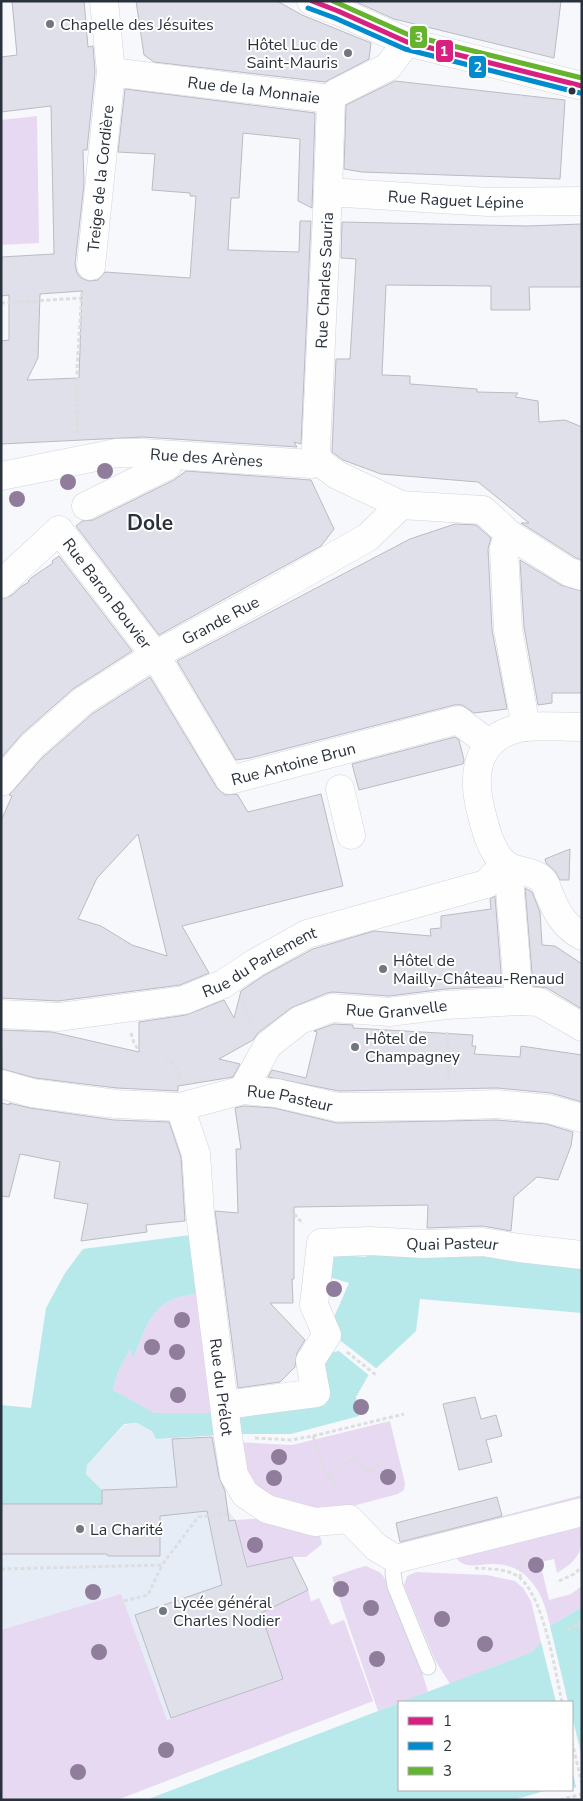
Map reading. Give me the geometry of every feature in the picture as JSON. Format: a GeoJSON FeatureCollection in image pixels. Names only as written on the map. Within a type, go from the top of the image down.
{"type":"FeatureCollection","features":[{"type":"Feature","properties":{"kind":"street","name":"Treige de la Cordière"},"geometry":{"type":"LineString","coordinates":[[91,266],[111,72],[104,1]]}},
{"type":"Feature","properties":{"kind":"street"},"geometry":{"type":"LineString","coordinates":[[311,1],[407,42],[582,86]]}},
{"type":"Feature","properties":{"kind":"street","name":"Rue de la Monnaie"},"geometry":{"type":"LineString","coordinates":[[111,72],[331,99],[336,93],[388,67],[407,42]]}},
{"type":"Feature","properties":{"kind":"street","name":"Rue Charles Sauria"},"geometry":{"type":"LineString","coordinates":[[318,461],[316,448],[331,99]]}},
{"type":"Feature","properties":{"kind":"street","name":"Rue Raguet Lépine"},"geometry":{"type":"LineString","coordinates":[[328,192],[488,202],[582,201]]}},
{"type":"Feature","properties":{"kind":"street","name":"Rue des Arènes"},"geometry":{"type":"LineString","coordinates":[[1,476],[116,454],[142,453],[312,464],[318,461]]}},
{"type":"Feature","properties":{"kind":"street"},"geometry":{"type":"LineString","coordinates":[[318,461],[337,475],[401,505],[483,510],[509,534],[569,572],[582,576]]}},
{"type":"Feature","properties":{"kind":"street"},"geometry":{"type":"LineString","coordinates":[[86,506],[168,466]]}},
{"type":"Feature","properties":{"kind":"street","name":"Grande Rue"},"geometry":{"type":"LineString","coordinates":[[1,782],[32,746],[82,701],[155,655],[263,597],[368,537],[401,505]]}},
{"type":"Feature","properties":{"kind":"street","name":"Rue Baron Bouvier"},"geometry":{"type":"LineString","coordinates":[[1,584],[59,530],[155,655]]}},
{"type":"Feature","properties":{"kind":"street"},"geometry":{"type":"LineString","coordinates":[[509,534],[504,548],[508,629],[526,727]]}},
{"type":"Feature","properties":{"kind":"street","name":"Rue Antoine Brun"},"geometry":{"type":"LineString","coordinates":[[155,655],[230,780],[458,720],[489,744]]}},
{"type":"Feature","properties":{"kind":"street"},"geometry":{"type":"LineString","coordinates":[[518,1001],[510,890],[505,864],[489,841],[479,802],[476,777],[480,757],[489,744],[513,730],[526,727],[582,727]]}},
{"type":"Feature","properties":{"kind":"street"},"geometry":{"type":"LineString","coordinates":[[340,790],[351,835]]}},
{"type":"Feature","properties":{"kind":"street"},"geometry":{"type":"LineString","coordinates":[[505,864],[537,876],[544,882],[557,914],[572,931],[582,936]]}},
{"type":"Feature","properties":{"kind":"street","name":"Rue du Parlement"},"geometry":{"type":"LineString","coordinates":[[1,1014],[59,1017],[184,1000],[229,980],[254,963],[307,934],[486,884],[505,864]]}},
{"type":"Feature","properties":{"kind":"street","name":"Rue Granvelle"},"geometry":{"type":"LineString","coordinates":[[243,1090],[268,1045],[300,1020],[332,1008],[389,1012],[446,1005],[518,1001],[539,1002],[582,1027]]}},
{"type":"Feature","properties":{"kind":"street","name":"Rue Pasteur"},"geometry":{"type":"LineString","coordinates":[[1,1084],[32,1093],[116,1104],[180,1107],[243,1090],[276,1093],[337,1107],[496,1104],[549,1109],[582,1118]]}},
{"type":"Feature","properties":{"kind":"street","name":"Rue du Prélot"},"geometry":{"type":"LineString","coordinates":[[180,1107],[196,1154],[201,1216],[237,1437],[234,1475],[245,1494],[267,1509],[315,1522],[349,1519]]}},
{"type":"Feature","properties":{"kind":"street","name":"Quai Pasteur"},"geometry":{"type":"LineString","coordinates":[[327,1336],[314,1305],[321,1243],[369,1241],[424,1244],[483,1242],[582,1255]]}},
{"type":"Feature","properties":{"kind":"street"},"geometry":{"type":"LineString","coordinates":[[233,1404],[316,1392],[310,1361],[327,1336]]}},
{"type":"Feature","properties":{"kind":"street"},"geometry":{"type":"LineString","coordinates":[[349,1519],[376,1547],[396,1559],[582,1512]]}},
{"type":"Feature","properties":{"kind":"lane"},"geometry":{"type":"LineString","coordinates":[[396,1559],[393,1573],[395,1586],[428,1667]]}},
{"type":"Feature","properties":{"kind":"path","name":"Treige de la Cordière"},"geometry":{"type":"LineString","coordinates":[[77,461],[81,298],[84,269],[91,266]]}},
{"type":"Feature","properties":{"kind":"path"},"geometry":{"type":"LineString","coordinates":[[1,303],[81,298]]}},
{"type":"Feature","properties":{"kind":"path"},"geometry":{"type":"LineString","coordinates":[[229,980],[239,990],[254,1034],[268,1045]]}},
{"type":"Feature","properties":{"kind":"path"},"geometry":{"type":"LineString","coordinates":[[446,1005],[450,1089]]}},
{"type":"Feature","properties":{"kind":"path"},"geometry":{"type":"LineString","coordinates":[[327,1336],[376,1375]]}},
{"type":"Feature","properties":{"kind":"path"},"geometry":{"type":"LineString","coordinates":[[237,1437],[291,1440],[404,1414]]}},
{"type":"Feature","properties":{"kind":"path"},"geometry":{"type":"LineString","coordinates":[[313,1436],[322,1468],[342,1496],[349,1519]]}},
{"type":"Feature","properties":{"kind":"path"},"geometry":{"type":"LineString","coordinates":[[328,1475],[349,1461],[356,1460],[367,1470],[373,1470],[378,1465],[380,1458]]}},
{"type":"Feature","properties":{"kind":"path"},"geometry":{"type":"LineString","coordinates":[[124,1601],[148,1595],[162,1565],[198,1517],[228,1514]]}},
{"type":"Feature","properties":{"kind":"path"},"geometry":{"type":"LineString","coordinates":[[1,1569],[162,1565]]}},
{"type":"Feature","properties":{"kind":"path"},"geometry":{"type":"LineString","coordinates":[[559,1581],[574,1574],[582,1567]]}},
{"type":"Feature","properties":{"kind":"path"},"geometry":{"type":"LineString","coordinates":[[474,1568],[502,1570],[520,1578],[534,1596],[541,1615],[562,1701]]}},
{"type":"Feature","properties":{"kind":"path"},"geometry":{"type":"LineString","coordinates":[[567,1630],[582,1622]]}},
{"type":"Feature","properties":{"kind":"path"},"geometry":{"type":"LineString","coordinates":[[578,1625],[582,1633]]}},
{"type":"Feature","properties":{"kind":"path"},"geometry":{"type":"LineString","coordinates":[[573,1746],[582,1784]]}},
{"type":"Feature","properties":{"kind":"path"},"geometry":{"type":"LineString","coordinates":[[560,1800],[582,1794]]}},
{"type":"Feature","properties":{"kind":"shaded area"},"geometry":{"type":"Polygon","coordinates":[[[37,116],[39,243],[1,245],[1,120],[37,116]]]}},
{"type":"Feature","properties":{"kind":"shaded area"},"geometry":{"type":"Polygon","coordinates":[[[204,1293],[220,1413],[153,1413],[113,1390],[118,1372],[130,1348],[133,1359],[144,1332],[156,1312],[174,1299],[204,1293]]]}},
{"type":"Feature","properties":{"kind":"shaded area"},"geometry":{"type":"Polygon","coordinates":[[[390,1421],[405,1483],[404,1490],[398,1494],[330,1512],[262,1493],[247,1474],[237,1442],[292,1445],[390,1421]]]}},
{"type":"Feature","properties":{"kind":"shaded area","name":"Lycée général Charles Nodier"},"geometry":{"type":"Polygon","coordinates":[[[137,1423],[153,1431],[156,1439],[219,1437],[227,1508],[235,1520],[248,1567],[292,1557],[308,1590],[311,1601],[319,1598],[331,1625],[344,1620],[373,1701],[117,1800],[1,1800],[1,1504],[102,1490],[86,1474],[87,1465],[124,1425],[137,1423]]]}},
{"type":"Feature","properties":{"kind":"shaded area"},"geometry":{"type":"Polygon","coordinates":[[[582,1495],[582,1504],[402,1549],[392,1545],[582,1495]]]}},
{"type":"Feature","properties":{"kind":"shaded area"},"geometry":{"type":"Polygon","coordinates":[[[264,1519],[318,1533],[322,1544],[306,1557],[292,1557],[248,1567],[235,1520],[264,1519]]]}},
{"type":"Feature","properties":{"kind":"shaded area"},"geometry":{"type":"Polygon","coordinates":[[[582,1519],[581,1545],[579,1552],[572,1562],[557,1573],[554,1559],[540,1562],[549,1600],[571,1594],[582,1586],[582,1607],[550,1626],[544,1605],[535,1586],[521,1572],[510,1566],[492,1564],[466,1565],[461,1563],[455,1554],[582,1519]]]}},
{"type":"Feature","properties":{"kind":"shaded area"},"geometry":{"type":"Polygon","coordinates":[[[366,1566],[381,1573],[387,1582],[419,1662],[428,1692],[404,1701],[398,1701],[398,1703],[378,1711],[332,1577],[366,1566]]]}},
{"type":"Feature","properties":{"kind":"shaded area"},"geometry":{"type":"Polygon","coordinates":[[[416,1572],[487,1575],[515,1581],[523,1588],[531,1601],[541,1642],[532,1652],[450,1684],[435,1660],[404,1585],[407,1576],[416,1572]]]}},
{"type":"Feature","properties":{"kind":"shaded area"},"geometry":{"type":"Polygon","coordinates":[[[308,1590],[311,1602],[319,1598],[331,1625],[344,1620],[373,1701],[117,1800],[1,1800],[1,1630],[121,1594],[167,1720],[283,1679],[258,1604],[308,1590]]]}},
{"type":"Feature","properties":{"kind":"water"},"geometry":{"type":"Polygon","coordinates":[[[198,1234],[204,1293],[174,1299],[156,1312],[149,1321],[133,1359],[130,1349],[118,1372],[113,1390],[154,1413],[220,1413],[318,1396],[319,1358],[328,1331],[349,1283],[326,1276],[328,1254],[366,1257],[369,1245],[582,1260],[582,1313],[420,1299],[416,1331],[368,1376],[356,1397],[359,1416],[291,1434],[238,1434],[156,1439],[152,1431],[137,1423],[124,1424],[87,1465],[86,1474],[102,1490],[102,1504],[1,1504],[1,1405],[31,1408],[46,1308],[65,1273],[83,1249],[198,1234]]]}},
{"type":"Feature","properties":{"kind":"water"},"geometry":{"type":"Polygon","coordinates":[[[582,1607],[582,1787],[573,1786],[573,1701],[404,1701],[532,1652],[541,1642],[550,1626],[582,1607]]]}},
{"type":"Feature","properties":{"kind":"water"},"geometry":{"type":"Polygon","coordinates":[[[398,1703],[398,1791],[544,1791],[513,1800],[146,1800],[398,1703]]]}},
{"type":"Feature","properties":{"kind":"pier"},"geometry":{"type":"Polygon","coordinates":[[[328,1331],[377,1369],[377,1372],[371,1377],[339,1351],[324,1354],[328,1331]]]}},
{"type":"Feature","properties":{"kind":"pier"},"geometry":{"type":"Polygon","coordinates":[[[550,1623],[568,1701],[556,1701],[540,1638],[550,1623]]]}},
{"type":"Feature","properties":{"kind":"pier"},"geometry":{"type":"Polygon","coordinates":[[[573,1720],[582,1757],[582,1789],[577,1791],[573,1773],[573,1720]]]}},
{"type":"Feature","properties":{"kind":"building"},"geometry":{"type":"Polygon","coordinates":[[[12,1],[84,1],[88,47],[93,46],[95,72],[87,150],[83,150],[84,184],[75,264],[77,273],[81,278],[89,281],[98,280],[105,272],[190,278],[196,196],[190,196],[190,193],[152,190],[155,154],[118,152],[125,89],[315,113],[312,208],[298,201],[300,139],[243,133],[239,198],[231,198],[228,250],[299,252],[300,221],[311,221],[301,444],[294,442],[297,447],[143,437],[1,444],[1,341],[9,340],[9,295],[1,296],[1,257],[54,254],[51,106],[1,112],[1,57],[17,55],[12,1]],[[82,291],[40,294],[38,358],[27,380],[79,378],[82,291]]]}},
{"type":"Feature","properties":{"kind":"building"},"geometry":{"type":"Polygon","coordinates":[[[136,1],[277,1],[302,15],[371,43],[369,59],[325,82],[154,62],[144,55],[136,1]]]}},
{"type":"Feature","properties":{"kind":"building"},"geometry":{"type":"Polygon","coordinates":[[[354,1],[561,1],[554,58],[394,19],[354,1]]]}},
{"type":"Feature","properties":{"kind":"building"},"geometry":{"type":"Polygon","coordinates":[[[395,81],[565,100],[560,179],[362,172],[344,169],[346,105],[395,81]]]}},
{"type":"Feature","properties":{"kind":"building"},"geometry":{"type":"Polygon","coordinates":[[[342,222],[527,226],[582,224],[582,287],[529,287],[530,310],[491,310],[491,286],[386,285],[382,375],[410,376],[410,384],[477,389],[477,392],[518,393],[515,397],[538,401],[539,422],[565,420],[582,427],[582,560],[521,523],[529,523],[478,482],[381,474],[343,460],[332,452],[336,359],[350,359],[356,259],[341,258],[342,222]]]}},
{"type":"Feature","properties":{"kind":"building"},"geometry":{"type":"Polygon","coordinates":[[[186,471],[311,480],[334,529],[321,546],[159,635],[76,526],[82,521],[93,520],[174,480],[186,471]]]}},
{"type":"Feature","properties":{"kind":"building"},"geometry":{"type":"Polygon","coordinates":[[[455,524],[476,525],[491,538],[488,549],[492,630],[507,709],[474,713],[462,705],[454,705],[236,760],[177,661],[410,539],[455,524]]]}},
{"type":"Feature","properties":{"kind":"building"},"geometry":{"type":"Polygon","coordinates":[[[59,556],[132,651],[73,689],[22,734],[1,758],[1,599],[12,595],[29,582],[31,578],[53,563],[52,561],[59,556]]]}},
{"type":"Feature","properties":{"kind":"building"},"geometry":{"type":"Polygon","coordinates":[[[520,560],[561,585],[582,591],[582,693],[552,693],[552,703],[538,705],[524,627],[520,560]]]}},
{"type":"Feature","properties":{"kind":"building"},"geometry":{"type":"Polygon","coordinates":[[[150,677],[217,788],[225,795],[237,794],[248,812],[321,794],[343,886],[182,926],[209,973],[180,985],[58,1001],[1,998],[1,821],[12,796],[9,795],[43,757],[92,714],[150,677]],[[138,834],[97,878],[78,919],[101,926],[132,945],[167,956],[138,834]]]}},
{"type":"Feature","properties":{"kind":"building"},"geometry":{"type":"Polygon","coordinates":[[[455,737],[459,740],[464,760],[463,764],[359,790],[352,764],[455,737]]]}},
{"type":"Feature","properties":{"kind":"building"},"geometry":{"type":"Polygon","coordinates":[[[570,849],[569,880],[560,880],[555,871],[546,863],[545,859],[570,849]]]}},
{"type":"Feature","properties":{"kind":"building"},"geometry":{"type":"Polygon","coordinates":[[[525,888],[532,892],[540,912],[542,945],[555,946],[582,964],[582,1009],[547,988],[533,986],[525,888]]]}},
{"type":"Feature","properties":{"kind":"building"},"geometry":{"type":"Polygon","coordinates":[[[495,896],[502,986],[445,989],[389,996],[327,993],[291,1008],[258,1033],[253,1040],[219,1059],[240,1064],[233,1077],[178,1086],[178,1091],[117,1088],[35,1078],[2,1069],[1,1030],[52,1032],[139,1052],[139,1022],[186,1015],[224,1000],[234,1018],[241,991],[263,976],[313,949],[374,931],[431,936],[430,929],[441,928],[441,916],[491,909],[490,899],[495,896]]]}},
{"type":"Feature","properties":{"kind":"building"},"geometry":{"type":"Polygon","coordinates":[[[334,1024],[353,1025],[353,1028],[473,1035],[472,1046],[476,1046],[474,1054],[520,1057],[521,1046],[582,1055],[582,1102],[551,1093],[497,1088],[339,1091],[268,1077],[272,1070],[306,1078],[317,1032],[314,1031],[334,1024]]]}},
{"type":"Feature","properties":{"kind":"building"},"geometry":{"type":"Polygon","coordinates":[[[1,1103],[114,1120],[169,1122],[181,1157],[185,1221],[146,1225],[147,1232],[81,1241],[88,1204],[54,1198],[60,1162],[20,1154],[9,1197],[1,1196],[1,1103]]]}},
{"type":"Feature","properties":{"kind":"building"},"geometry":{"type":"Polygon","coordinates":[[[244,1106],[274,1108],[337,1123],[496,1120],[546,1124],[573,1132],[571,1146],[558,1180],[537,1177],[514,1197],[511,1231],[483,1226],[427,1228],[428,1205],[294,1207],[293,1303],[270,1303],[305,1340],[297,1353],[295,1367],[280,1382],[238,1388],[215,1211],[238,1213],[236,1149],[241,1149],[235,1108],[244,1106]]]}},
{"type":"Feature","properties":{"kind":"building"},"geometry":{"type":"Polygon","coordinates":[[[475,1397],[481,1419],[496,1415],[502,1436],[486,1440],[492,1462],[459,1470],[443,1404],[475,1397]]]}},
{"type":"Feature","properties":{"kind":"building"},"geometry":{"type":"Polygon","coordinates":[[[212,1437],[219,1477],[225,1491],[229,1521],[235,1520],[247,1567],[292,1557],[308,1590],[261,1613],[283,1679],[171,1718],[135,1615],[222,1585],[207,1511],[160,1516],[160,1556],[1,1554],[1,1504],[102,1504],[102,1490],[177,1487],[172,1439],[212,1437]]]}},
{"type":"Feature","properties":{"kind":"building"},"geometry":{"type":"Polygon","coordinates":[[[497,1497],[502,1516],[400,1542],[396,1523],[497,1497]]]}},
{"type":"Feature","properties":{"kind":"transit line","name":"1"},"geometry":{"type":"LineString","coordinates":[[312,1],[407,42],[582,86]]}},
{"type":"Feature","properties":{"kind":"transit line","name":"3"},"geometry":{"type":"LineString","coordinates":[[333,1],[409,35],[582,78]]}},
{"type":"Feature","properties":{"kind":"transit line","name":"2"},"geometry":{"type":"LineString","coordinates":[[308,8],[405,49],[580,93]]}},
{"type":"Feature","properties":{"kind":"place","name":"Chapelle des Jésuites"},"geometry":{"type":"Point","coordinates":[50,24]}},
{"type":"Feature","properties":{"kind":"place","name":"Hôtel Luc de Saint-Mauris"},"geometry":{"type":"Point","coordinates":[348,53]}},
{"type":"Feature","properties":{"kind":"place","name":"Hôtel de Mailly-Château-Renaud"},"geometry":{"type":"Point","coordinates":[383,969]}},
{"type":"Feature","properties":{"kind":"place","name":"Hôtel de Champagney"},"geometry":{"type":"Point","coordinates":[355,1047]}},
{"type":"Feature","properties":{"kind":"place","name":"La Charité"},"geometry":{"type":"Point","coordinates":[80,1529]}},
{"type":"Feature","properties":{"kind":"place","name":"Lycée général Charles Nodier"},"geometry":{"type":"Point","coordinates":[163,1611]}},
{"type":"Feature","properties":{"kind":"district","name":"Dole"},"geometry":{"type":"Point","coordinates":[150,523]}}]}
